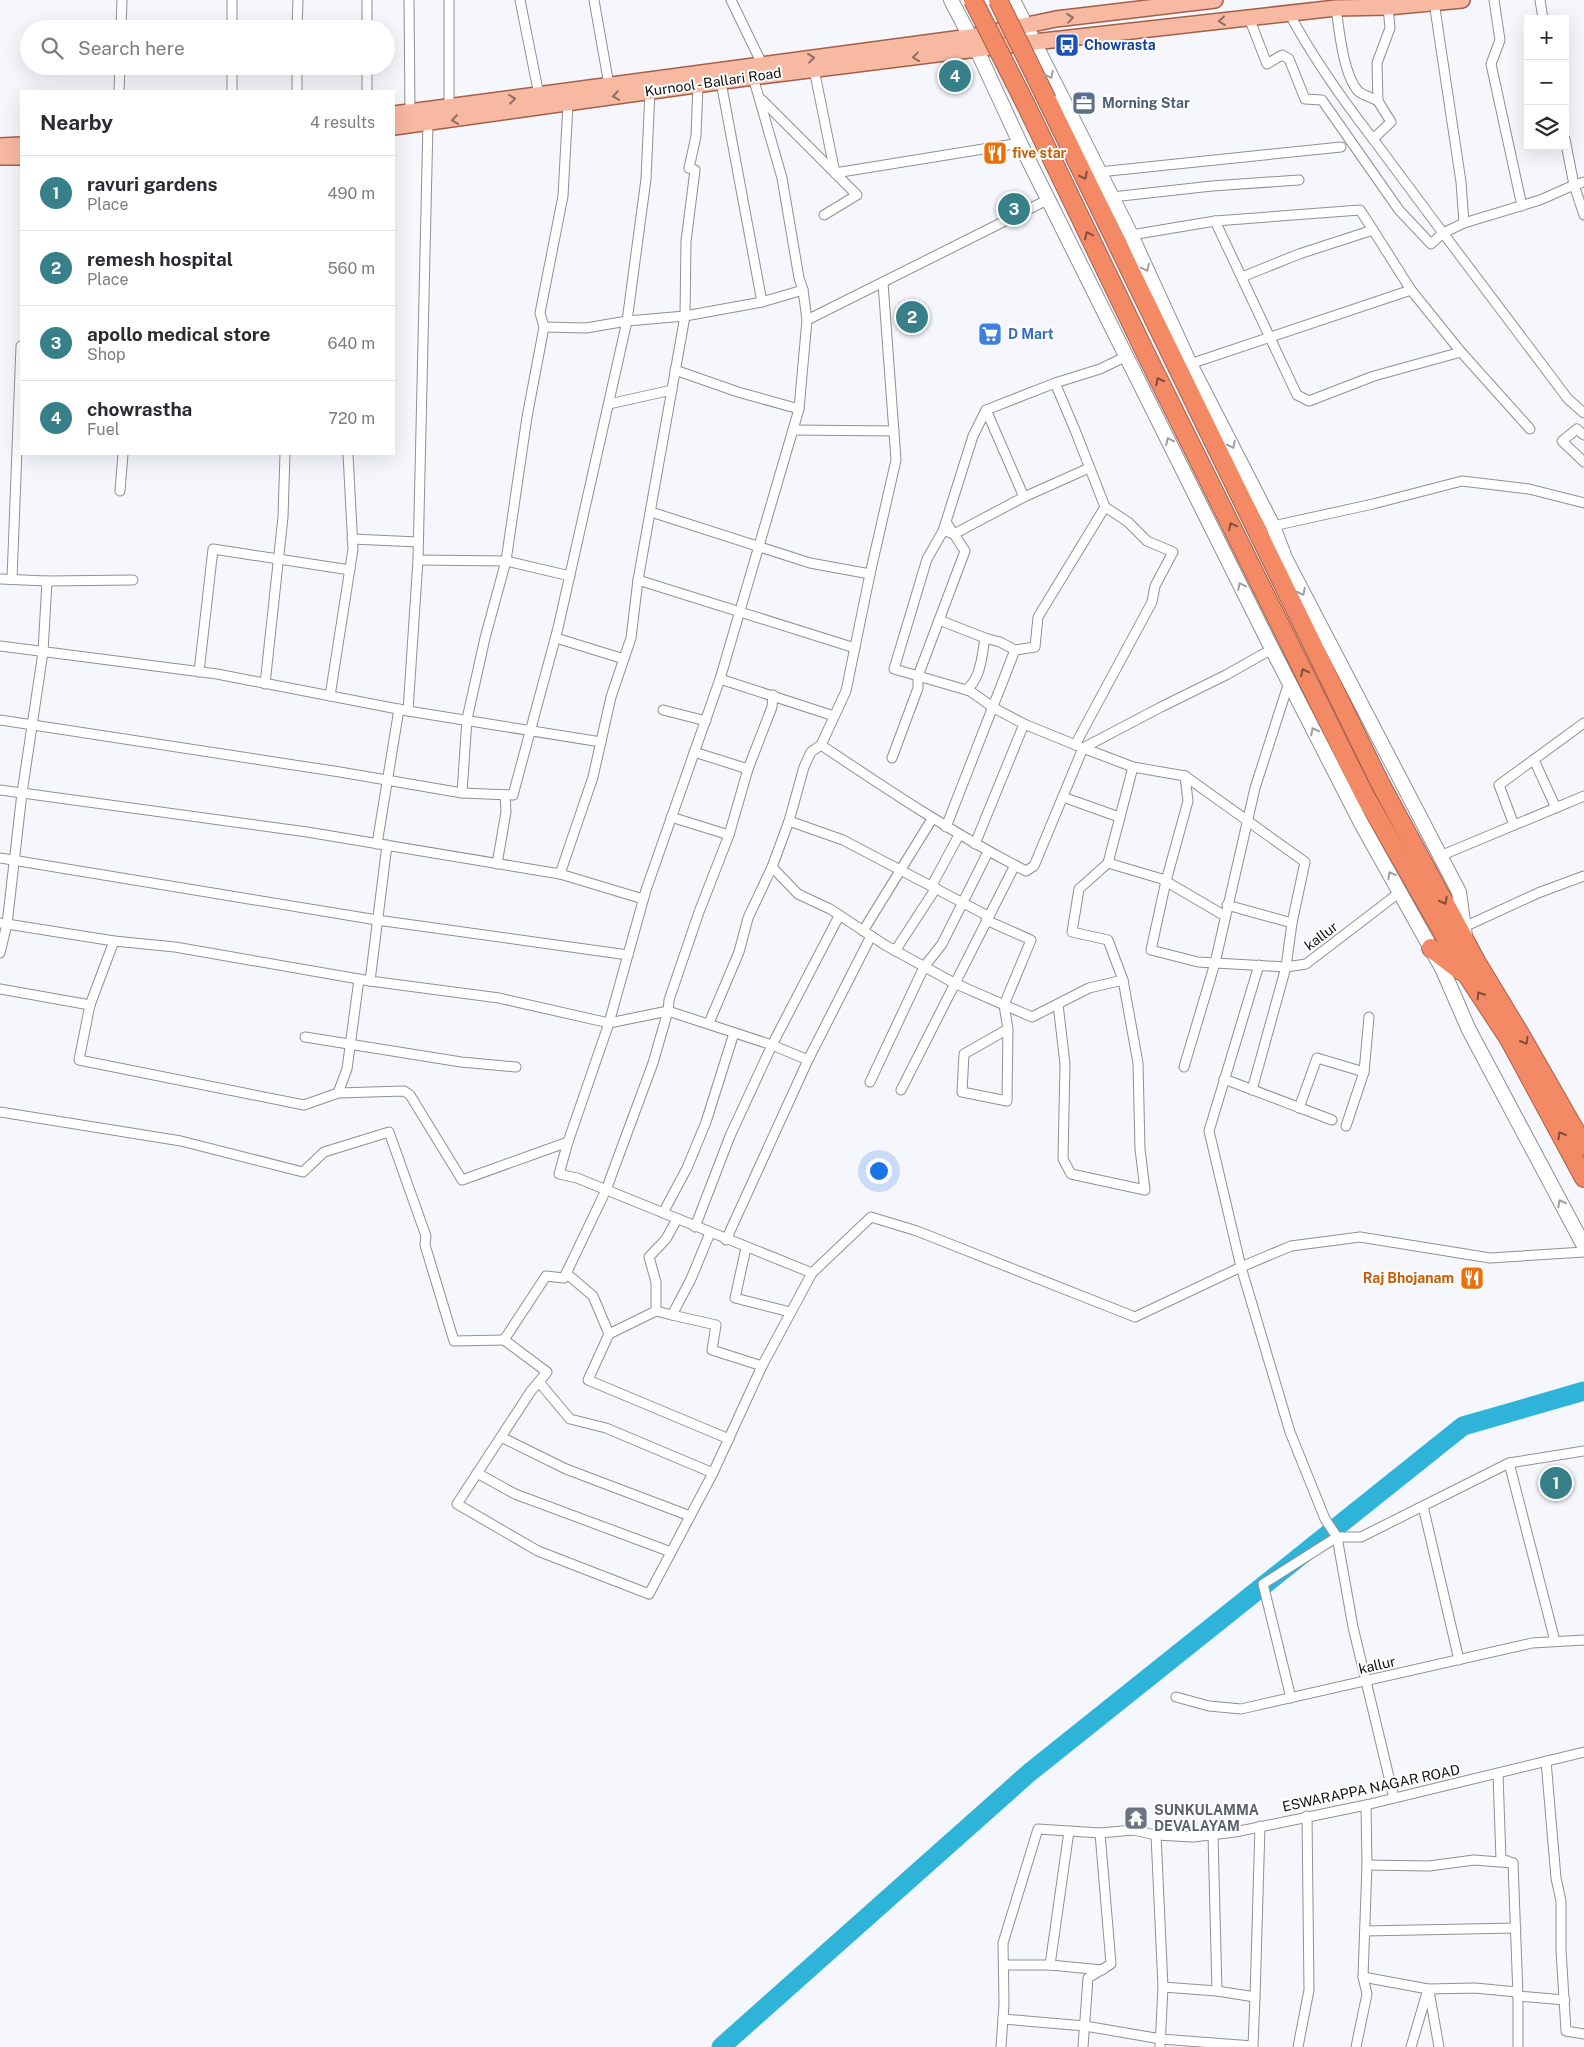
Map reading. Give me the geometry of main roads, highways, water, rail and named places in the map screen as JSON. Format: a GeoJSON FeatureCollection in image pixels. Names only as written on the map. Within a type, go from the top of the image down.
{"type":"FeatureCollection","features":[{"type":"Feature","properties":{"kind":"highway"},"geometry":{"type":"LineString","coordinates":[[973,0],[1364,794],[1467,975],[1509,1040],[1584,1178]]}},
{"type":"Feature","properties":{"kind":"highway"},"geometry":{"type":"LineString","coordinates":[[998,0],[1379,780],[1584,1146]]}},
{"type":"Feature","properties":{"kind":"highway"},"geometry":{"type":"LineString","coordinates":[[1431,948],[1467,975]]}},
{"type":"Feature","properties":{"kind":"main road"},"geometry":{"type":"LineString","coordinates":[[974,44],[1026,25],[1215,0]]}},
{"type":"Feature","properties":{"kind":"main road","name":"Kurnool - Ballari Road"},"geometry":{"type":"LineString","coordinates":[[395,114],[762,64],[974,44],[1034,42],[1336,8],[1388,7],[1462,0]]}},
{"type":"Feature","properties":{"kind":"main road","name":"Kurnool - Ballari Road"},"geometry":{"type":"LineString","coordinates":[[395,127],[814,69],[974,44]]}},
{"type":"Feature","properties":{"kind":"main road"},"geometry":{"type":"LineString","coordinates":[[0,146],[20,145]]}},
{"type":"Feature","properties":{"kind":"main road"},"geometry":{"type":"LineString","coordinates":[[0,157],[20,157]]}},
{"type":"Feature","properties":{"kind":"waterway"},"geometry":{"type":"LineString","coordinates":[[721,2047],[1029,1773],[1463,1426],[1584,1391]]}},
{"type":"Feature","properties":{"kind":"place","name":"Chowrasta"},"geometry":{"type":"Point","coordinates":[1067,45]}},
{"type":"Feature","properties":{"kind":"place","name":"chowrastha"},"geometry":{"type":"Point","coordinates":[955,76]}},
{"type":"Feature","properties":{"kind":"place","name":"Morning Star"},"geometry":{"type":"Point","coordinates":[1084,103]}},
{"type":"Feature","properties":{"kind":"place","name":"five star"},"geometry":{"type":"Point","coordinates":[995,153]}},
{"type":"Feature","properties":{"kind":"place","name":"apollo medical store"},"geometry":{"type":"Point","coordinates":[1014,209]}},
{"type":"Feature","properties":{"kind":"place","name":"remesh hospital"},"geometry":{"type":"Point","coordinates":[912,317]}},
{"type":"Feature","properties":{"kind":"place","name":"D Mart"},"geometry":{"type":"Point","coordinates":[990,334]}},
{"type":"Feature","properties":{"kind":"place","name":"Raj Bhojanam"},"geometry":{"type":"Point","coordinates":[1472,1278]}},
{"type":"Feature","properties":{"kind":"place","name":"ravuri gardens"},"geometry":{"type":"Point","coordinates":[1556,1483]}},
{"type":"Feature","properties":{"kind":"place","name":"SUNKULAMMA DEVALAYAM"},"geometry":{"type":"Point","coordinates":[1136,1818]}}]}
